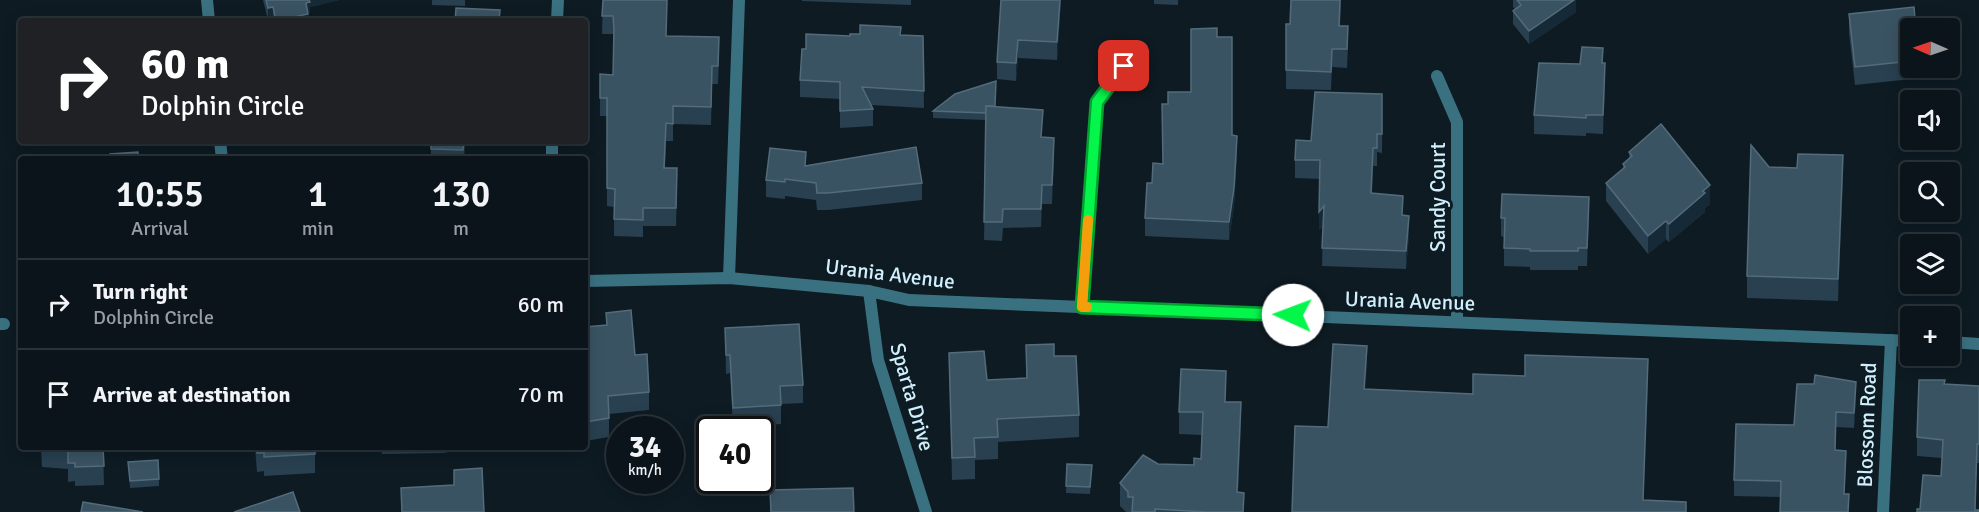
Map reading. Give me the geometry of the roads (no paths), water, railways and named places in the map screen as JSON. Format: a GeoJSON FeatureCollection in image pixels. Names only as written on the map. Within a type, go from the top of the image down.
{"type":"FeatureCollection","features":[{"type":"Feature","properties":{"kind":"street"},"geometry":{"type":"LineString","coordinates":[[207,0],[209,18]]}},
{"type":"Feature","properties":{"kind":"street"},"geometry":{"type":"LineString","coordinates":[[557,18],[558,0]]}},
{"type":"Feature","properties":{"kind":"street"},"geometry":{"type":"LineString","coordinates":[[729,278],[740,0]]}},
{"type":"Feature","properties":{"kind":"street"},"geometry":{"type":"LineString","coordinates":[[1082,307],[1097,102],[1124,66]]}},
{"type":"Feature","properties":{"kind":"street","name":"Sandy Court"},"geometry":{"type":"LineString","coordinates":[[1437,76],[1457,122],[1457,322]]}},
{"type":"Feature","properties":{"kind":"street","name":"Urania Avenue"},"geometry":{"type":"LineString","coordinates":[[588,281],[729,278],[869,291],[909,300],[1900,340]]}},
{"type":"Feature","properties":{"kind":"street","name":"Sparta Drive"},"geometry":{"type":"LineString","coordinates":[[869,291],[878,360],[926,512]]}},
{"type":"Feature","properties":{"kind":"street","name":"Blossom Road"},"geometry":{"type":"LineString","coordinates":[[1883,512],[1891,340]]}},
{"type":"Feature","properties":{"kind":"street"},"geometry":{"type":"LineString","coordinates":[[1960,343],[1979,344]]}}]}
